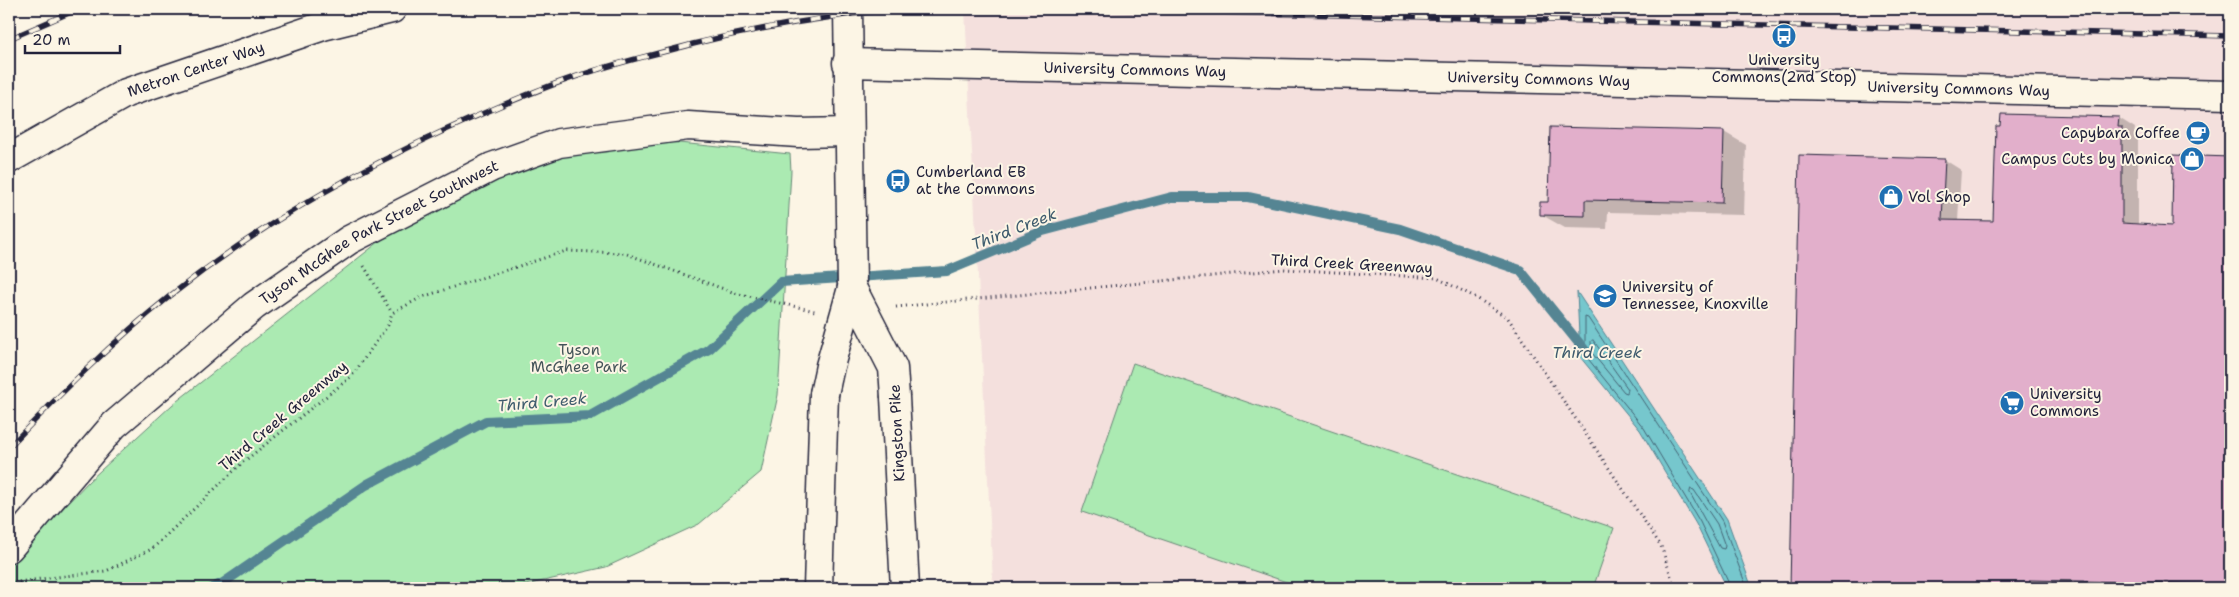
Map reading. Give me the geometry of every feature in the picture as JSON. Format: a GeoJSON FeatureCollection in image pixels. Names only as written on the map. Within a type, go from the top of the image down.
{"type":"FeatureCollection","features":[{"type":"Feature","properties":{"kind":"street","name":"Metron Center Way"},"geometry":{"type":"LineString","coordinates":[[9,159],[126,93],[323,26],[392,9]]}},
{"type":"Feature","properties":{"kind":"street","name":"Kingston Pike"},"geometry":{"type":"LineString","coordinates":[[818,588],[824,394],[852,288],[847,63],[848,9]]}},
{"type":"Feature","properties":{"kind":"street","name":"University Commons Way"},"geometry":{"type":"LineString","coordinates":[[847,63],[2230,95]]}},
{"type":"Feature","properties":{"kind":"street","name":"Tyson McGhee Park Street Southwest"},"geometry":{"type":"LineString","coordinates":[[9,548],[114,426],[254,306],[349,240],[492,167],[559,143],[688,126],[798,133],[849,132]]}},
{"type":"Feature","properties":{"kind":"street","name":"Kingston Pike"},"geometry":{"type":"LineString","coordinates":[[852,288],[893,368],[905,588]]}},
{"type":"Feature","properties":{"kind":"path"},"geometry":{"type":"LineString","coordinates":[[2034,9],[2230,14]]}},
{"type":"Feature","properties":{"kind":"path"},"geometry":{"type":"LineString","coordinates":[[349,240],[392,313],[422,297],[566,251],[624,253],[735,293]]}},
{"type":"Feature","properties":{"kind":"path","name":"Third Creek Greenway"},"geometry":{"type":"LineString","coordinates":[[898,307],[1284,269],[1437,278],[1475,297],[1508,318],[1661,546],[1675,588]]}},
{"type":"Feature","properties":{"kind":"path","name":"Third Creek Greenway"},"geometry":{"type":"LineString","coordinates":[[9,583],[106,571],[152,549],[242,463],[352,376],[388,325],[392,313]]}},
{"type":"Feature","properties":{"kind":"shaded area","name":"University of Tennessee, Knoxville"},"geometry":{"type":"Polygon","coordinates":[[[965,9],[2230,9],[2230,588],[1003,588],[993,583],[965,9]]]}},
{"type":"Feature","properties":{"kind":"green space","name":"Tyson McGhee Park"},"geometry":{"type":"Polygon","coordinates":[[[659,141],[790,154],[791,171],[778,395],[761,472],[699,524],[606,567],[512,588],[9,588],[9,565],[89,481],[172,405],[380,241],[461,194],[515,168],[583,147],[659,141]]]}},
{"type":"Feature","properties":{"kind":"green space"},"geometry":{"type":"Polygon","coordinates":[[[1133,363],[1614,528],[1593,588],[1304,588],[1082,512],[1133,363]]]}},
{"type":"Feature","properties":{"kind":"water","name":"Third Creek"},"geometry":{"type":"Polygon","coordinates":[[[1577,292],[1727,519],[1752,588],[1727,588],[1696,524],[1640,430],[1580,357],[1577,292]]]}},
{"type":"Feature","properties":{"kind":"building","name":"University Commons"},"geometry":{"type":"Polygon","coordinates":[[[2001,114],[2119,117],[2118,127],[2122,127],[2122,223],[2172,226],[2173,155],[2230,157],[2230,584],[2030,580],[2029,588],[1790,588],[1799,155],[1945,159],[1942,220],[1993,221],[1996,126],[2000,126],[2001,114]]]}},
{"type":"Feature","properties":{"kind":"building"},"geometry":{"type":"Polygon","coordinates":[[[1550,127],[1724,131],[1722,203],[1585,200],[1585,216],[1540,215],[1540,202],[1548,202],[1550,127]]]}},
{"type":"Feature","properties":{"kind":"waterway","name":"Third Creek"},"geometry":{"type":"LineString","coordinates":[[212,588],[223,583],[366,485],[486,421],[590,416],[709,349],[781,282],[947,271],[1043,231],[1172,197],[1248,197],[1400,229],[1520,270],[1587,353]]}},
{"type":"Feature","properties":{"kind":"railway"},"geometry":{"type":"LineString","coordinates":[[9,39],[78,9]]}},
{"type":"Feature","properties":{"kind":"railway"},"geometry":{"type":"LineString","coordinates":[[9,447],[87,369],[170,296],[240,245],[277,221],[314,198],[391,156],[526,95],[611,66],[693,44],[765,28],[864,12],[905,9]]}},
{"type":"Feature","properties":{"kind":"railway"},"geometry":{"type":"LineString","coordinates":[[1086,9],[2230,36]]}},
{"type":"Feature","properties":{"kind":"place","name":"University Commons(2nd Stop)"},"geometry":{"type":"Point","coordinates":[1784,36]}},
{"type":"Feature","properties":{"kind":"place","name":"Capybara Coffee"},"geometry":{"type":"Point","coordinates":[2198,133]}},
{"type":"Feature","properties":{"kind":"place","name":"Campus Cuts by Monica"},"geometry":{"type":"Point","coordinates":[2192,159]}},
{"type":"Feature","properties":{"kind":"place","name":"Cumberland EB at the Commons"},"geometry":{"type":"Point","coordinates":[898,181]}},
{"type":"Feature","properties":{"kind":"place","name":"Vol Shop"},"geometry":{"type":"Point","coordinates":[1891,197]}},
{"type":"Feature","properties":{"kind":"place","name":"University of Tennessee, Knoxville"},"geometry":{"type":"Point","coordinates":[1605,296]}},
{"type":"Feature","properties":{"kind":"place","name":"University Commons"},"geometry":{"type":"Point","coordinates":[2012,403]}}]}
